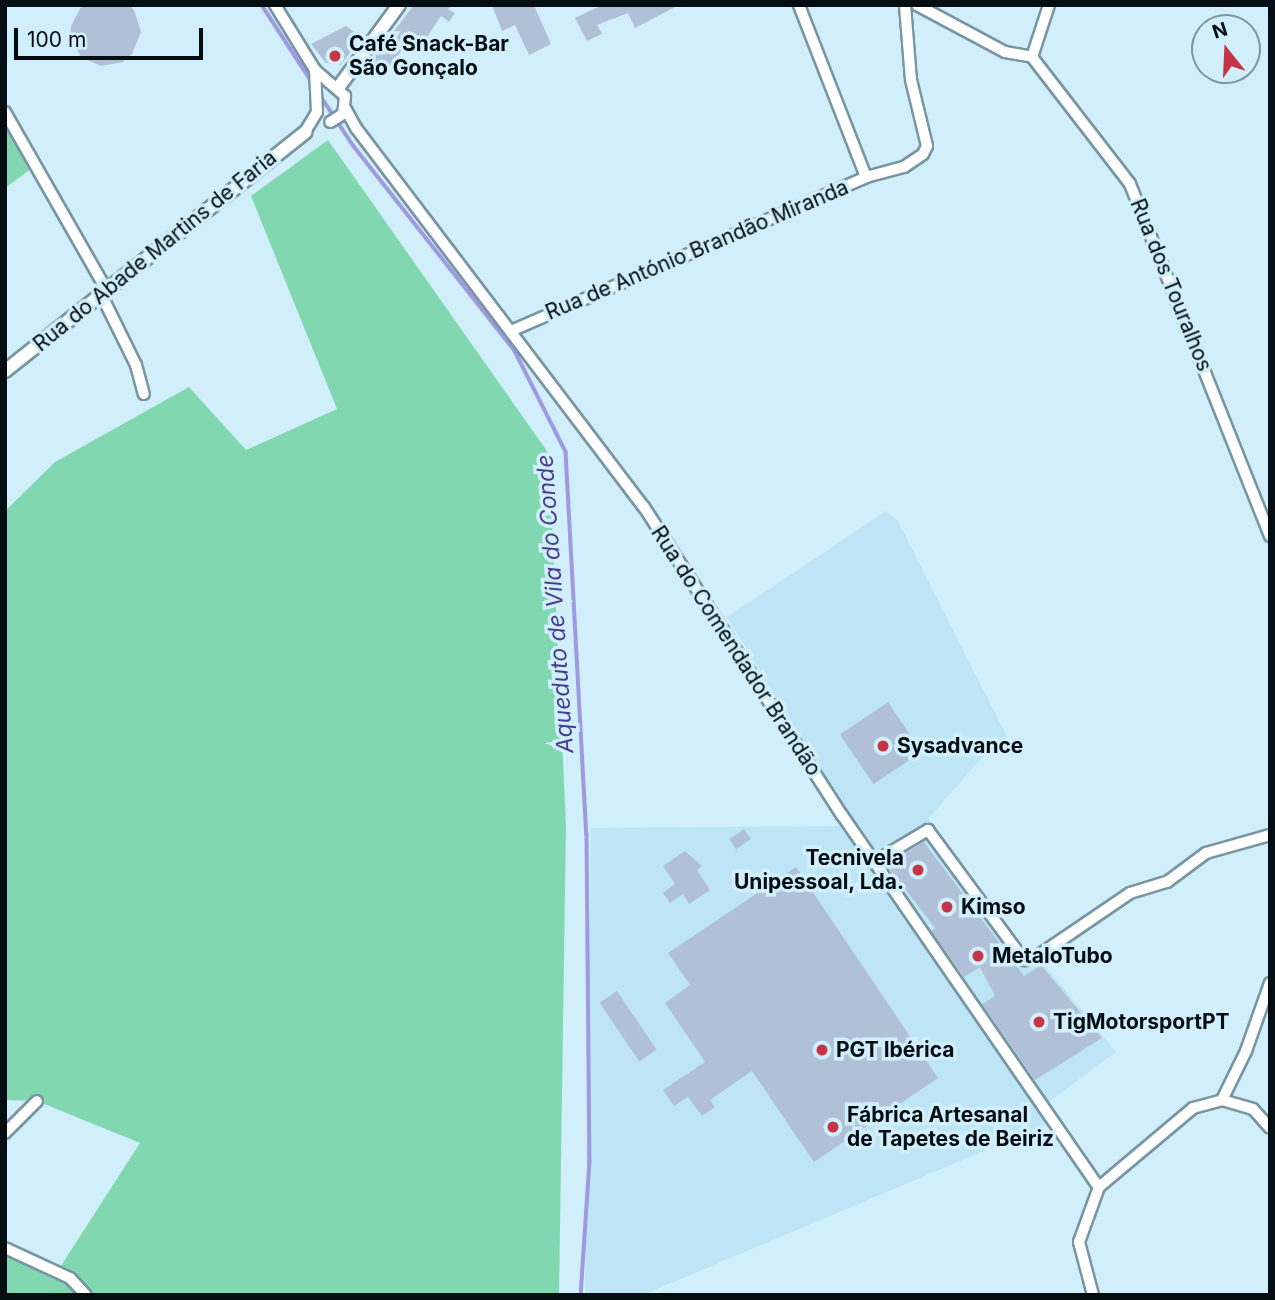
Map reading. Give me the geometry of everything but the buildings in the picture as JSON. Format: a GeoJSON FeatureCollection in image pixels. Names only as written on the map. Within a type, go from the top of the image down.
{"type":"FeatureCollection","features":[{"type":"Feature","properties":{"kind":"street"},"geometry":{"type":"LineString","coordinates":[[275,5],[315,70],[345,96],[345,108],[340,118],[324,118],[305,132]]}},
{"type":"Feature","properties":{"kind":"street"},"geometry":{"type":"LineString","coordinates":[[319,94],[335,87],[399,5]]}},
{"type":"Feature","properties":{"kind":"street","name":"Rua de António Brandão Miranda"},"geometry":{"type":"LineString","coordinates":[[513,330],[866,177],[799,5]]}},
{"type":"Feature","properties":{"kind":"street"},"geometry":{"type":"LineString","coordinates":[[866,177],[904,167],[923,155],[927,146],[911,80],[905,5]]}},
{"type":"Feature","properties":{"kind":"street"},"geometry":{"type":"LineString","coordinates":[[917,5],[1005,52],[1032,57],[1049,5]]}},
{"type":"Feature","properties":{"kind":"street","name":"Rua dos Touralhos"},"geometry":{"type":"LineString","coordinates":[[1032,57],[1130,184],[1270,536]]}},
{"type":"Feature","properties":{"kind":"street"},"geometry":{"type":"LineString","coordinates":[[315,70],[324,118]]}},
{"type":"Feature","properties":{"kind":"street","name":"Rua do Comendador Brandão"},"geometry":{"type":"LineString","coordinates":[[345,108],[356,128],[513,330],[644,507],[874,862],[1099,1187]]}},
{"type":"Feature","properties":{"kind":"street"},"geometry":{"type":"LineString","coordinates":[[5,112],[103,292],[136,365],[144,394]]}},
{"type":"Feature","properties":{"kind":"street"},"geometry":{"type":"LineString","coordinates":[[324,118],[356,128]]}},
{"type":"Feature","properties":{"kind":"street","name":"Rua do Abade Martins de Faria"},"geometry":{"type":"LineString","coordinates":[[5,371],[305,132]]}},
{"type":"Feature","properties":{"kind":"street"},"geometry":{"type":"LineString","coordinates":[[874,862],[928,830],[1024,960],[1038,955],[1130,893],[1167,881],[1206,853],[1270,835]]}},
{"type":"Feature","properties":{"kind":"street"},"geometry":{"type":"LineString","coordinates":[[1222,1100],[1270,983]]}},
{"type":"Feature","properties":{"kind":"street"},"geometry":{"type":"LineString","coordinates":[[1093,1295],[1079,1242],[1099,1187],[1193,1108],[1222,1100],[1253,1109],[1270,1128]]}},
{"type":"Feature","properties":{"kind":"street"},"geometry":{"type":"LineString","coordinates":[[5,1133],[37,1101]]}},
{"type":"Feature","properties":{"kind":"street"},"geometry":{"type":"LineString","coordinates":[[5,1248],[69,1278],[86,1295]]}},
{"type":"Feature","properties":{"kind":"shaded area"},"geometry":{"type":"Polygon","coordinates":[[[886,511],[898,521],[1007,737],[988,751],[928,819],[1018,950],[1042,962],[1116,1052],[1050,1101],[1045,1125],[643,1295],[585,1295],[591,828],[836,826],[850,818],[727,617],[886,511]]]}},
{"type":"Feature","properties":{"kind":"green space"},"geometry":{"type":"Polygon","coordinates":[[[5,124],[31,169],[5,188],[5,124]]]}},
{"type":"Feature","properties":{"kind":"green space"},"geometry":{"type":"Polygon","coordinates":[[[328,140],[549,454],[566,826],[559,1295],[5,1295],[5,1255],[57,1272],[140,1143],[37,1101],[5,1100],[5,511],[55,462],[189,387],[246,450],[337,409],[251,196],[328,140]]]}},
{"type":"Feature","properties":{"kind":"waterway","name":"Aqueduto de Vila do Conde"},"geometry":{"type":"LineString","coordinates":[[262,5],[312,82]]}},
{"type":"Feature","properties":{"kind":"waterway","name":"Aqueduto de Vila do Conde"},"geometry":{"type":"LineString","coordinates":[[320,95],[353,145],[515,351],[566,452],[587,834],[590,1161],[581,1295]]}},
{"type":"Feature","properties":{"kind":"place","name":"Café Snack-Bar São Gonçalo"},"geometry":{"type":"Point","coordinates":[335,56]}},
{"type":"Feature","properties":{"kind":"place","name":"Sysadvance"},"geometry":{"type":"Point","coordinates":[883,746]}},
{"type":"Feature","properties":{"kind":"place","name":"Tecnivela Unipessoal, Lda."},"geometry":{"type":"Point","coordinates":[918,870]}},
{"type":"Feature","properties":{"kind":"place","name":"Kimso"},"geometry":{"type":"Point","coordinates":[947,907]}},
{"type":"Feature","properties":{"kind":"place","name":"MetaloTubo"},"geometry":{"type":"Point","coordinates":[978,956]}},
{"type":"Feature","properties":{"kind":"place","name":"TigMotorsportPT"},"geometry":{"type":"Point","coordinates":[1039,1022]}},
{"type":"Feature","properties":{"kind":"place","name":"PGT Ibérica"},"geometry":{"type":"Point","coordinates":[822,1050]}},
{"type":"Feature","properties":{"kind":"place","name":"Fábrica Artesanal de Tapetes de Beiriz"},"geometry":{"type":"Point","coordinates":[833,1127]}}]}
